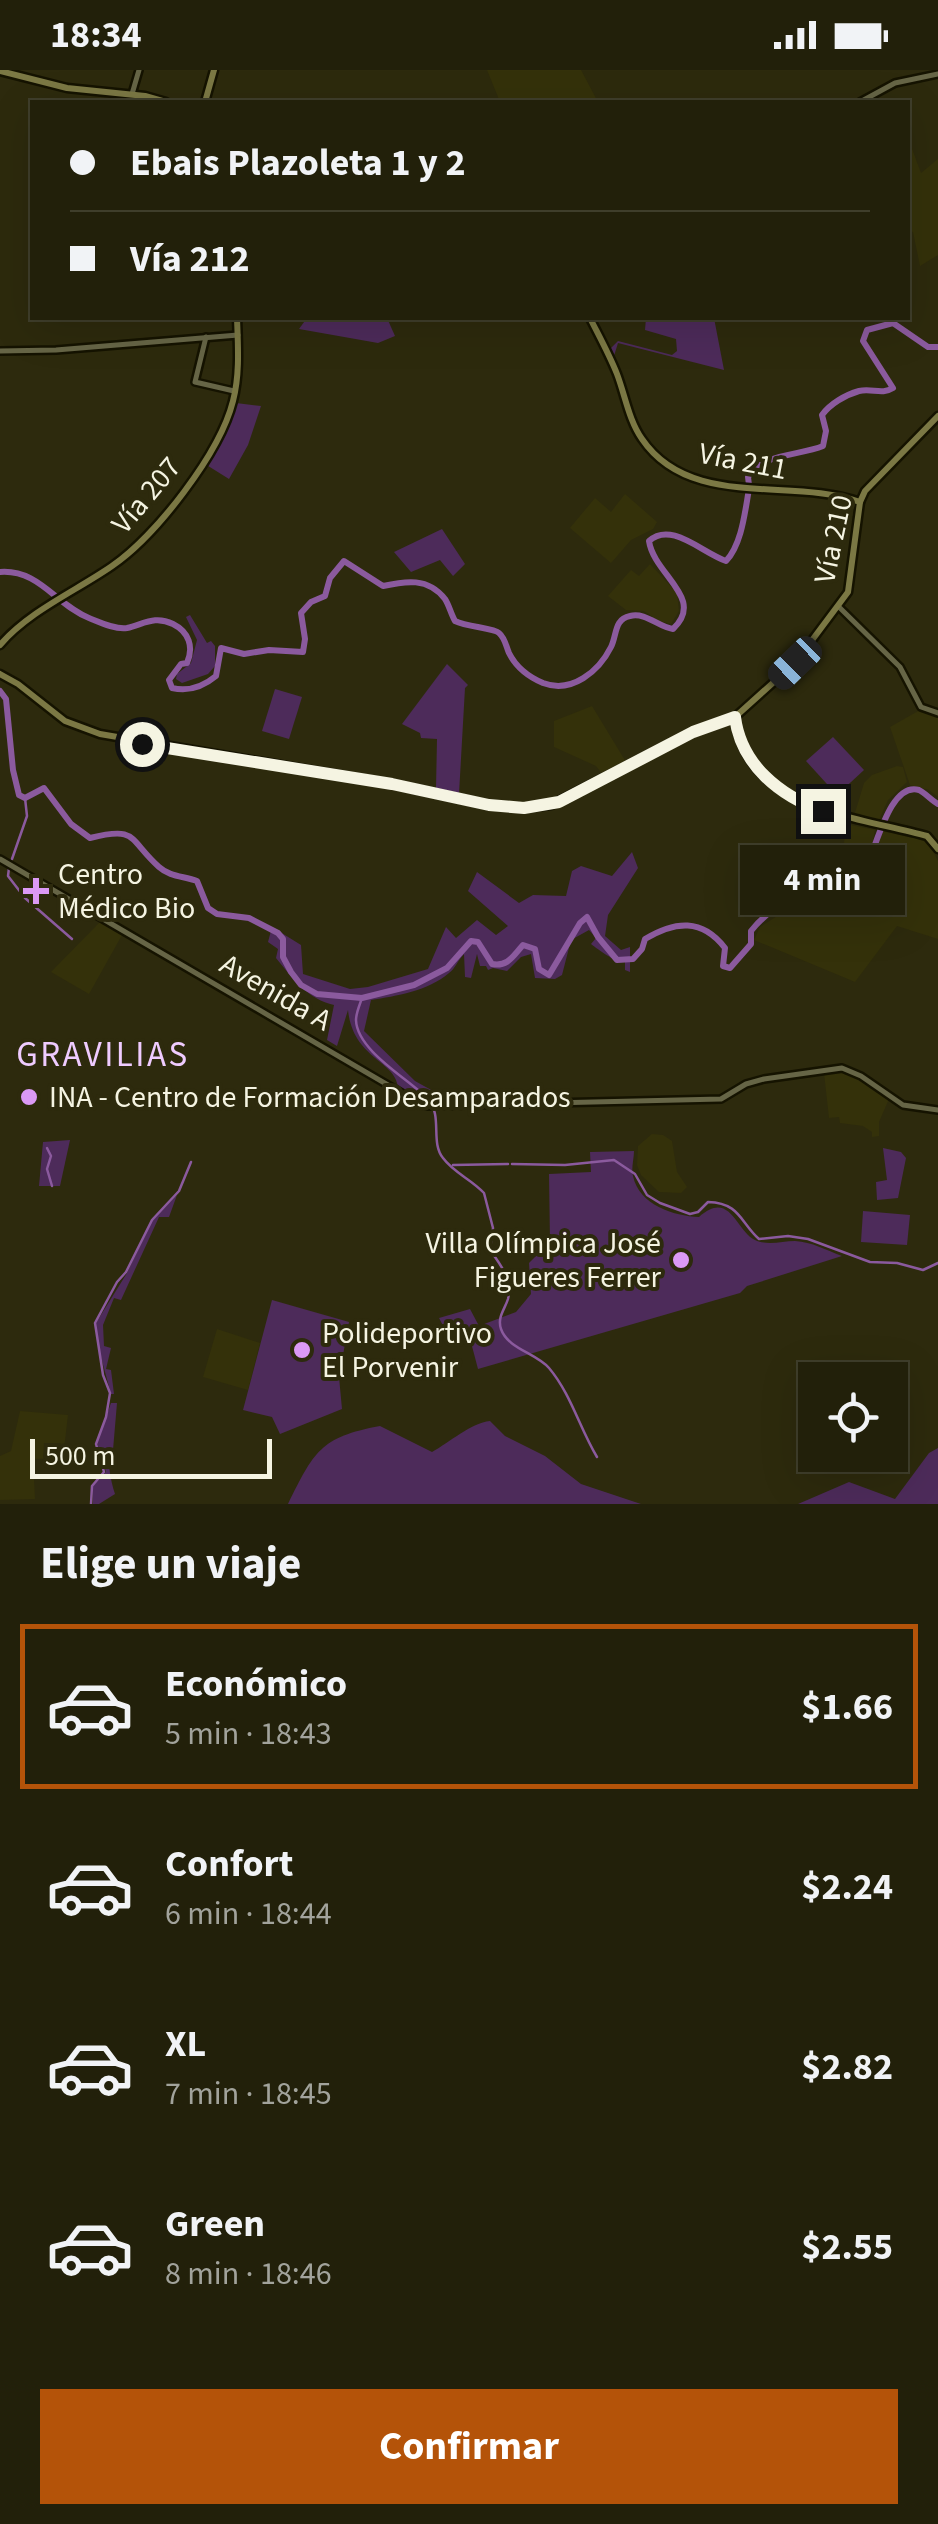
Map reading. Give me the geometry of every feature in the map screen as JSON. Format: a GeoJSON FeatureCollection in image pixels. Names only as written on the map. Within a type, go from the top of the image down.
{"type":"FeatureCollection","features":[{"type":"Feature","properties":{"kind":"main road"},"geometry":{"type":"LineString","coordinates":[[206,100],[214,70]]}},
{"type":"Feature","properties":{"kind":"main road"},"geometry":{"type":"LineString","coordinates":[[0,71],[67,88],[158,100]]}},
{"type":"Feature","properties":{"kind":"main road","name":"Vía 207"},"geometry":{"type":"LineString","coordinates":[[0,645],[22,624],[120,561],[158,524],[220,434],[236,391],[236,320]]}},
{"type":"Feature","properties":{"kind":"main road","name":"Vía 211"},"geometry":{"type":"LineString","coordinates":[[591,320],[616,371],[642,440],[659,456],[689,476],[740,486],[830,494],[860,502]]}},
{"type":"Feature","properties":{"kind":"main road","name":"Vía 210"},"geometry":{"type":"LineString","coordinates":[[0,674],[64,721],[100,734],[510,807],[559,802],[693,732],[735,717],[795,663],[839,607],[850,584],[860,502],[874,479],[904,454],[938,416]]}},
{"type":"Feature","properties":{"kind":"main road"},"geometry":{"type":"LineString","coordinates":[[735,717],[751,762],[761,774],[816,809],[929,837],[938,849]]}},
{"type":"Feature","properties":{"kind":"street"},"geometry":{"type":"LineString","coordinates":[[132,94],[139,70]]}},
{"type":"Feature","properties":{"kind":"street"},"geometry":{"type":"LineString","coordinates":[[864,100],[895,83],[938,74]]}},
{"type":"Feature","properties":{"kind":"street"},"geometry":{"type":"LineString","coordinates":[[0,351],[238,335]]}},
{"type":"Feature","properties":{"kind":"street"},"geometry":{"type":"LineString","coordinates":[[206,337],[195,382],[236,391]]}},
{"type":"Feature","properties":{"kind":"street"},"geometry":{"type":"LineString","coordinates":[[839,607],[900,667],[921,707],[938,713]]}},
{"type":"Feature","properties":{"kind":"street","name":"Avenida A"},"geometry":{"type":"LineString","coordinates":[[0,859],[433,1107],[720,1099],[752,1082],[835,1068],[861,1076],[903,1105],[938,1110]]}},
{"type":"Feature","properties":{"kind":"shaded area"},"geometry":{"type":"Polygon","coordinates":[[[487,70],[581,70],[597,100],[499,100],[487,70]]]}},
{"type":"Feature","properties":{"kind":"shaded area"},"geometry":{"type":"Polygon","coordinates":[[[910,143],[921,173],[938,159],[938,255],[920,266],[913,232],[910,143]]]}},
{"type":"Feature","properties":{"kind":"shaded area"},"geometry":{"type":"Polygon","coordinates":[[[306,320],[388,320],[395,336],[378,343],[299,329],[306,320]]]}},
{"type":"Feature","properties":{"kind":"shaded area"},"geometry":{"type":"Polygon","coordinates":[[[646,320],[714,320],[724,370],[618,343],[613,359],[609,350],[618,341],[672,355],[677,351],[676,339],[645,330],[646,320]]]}},
{"type":"Feature","properties":{"kind":"shaded area"},"geometry":{"type":"Polygon","coordinates":[[[236,403],[261,406],[248,445],[229,479],[205,464],[224,436],[236,403]]]}},
{"type":"Feature","properties":{"kind":"shaded area"},"geometry":{"type":"Polygon","coordinates":[[[625,494],[657,522],[653,529],[631,540],[611,563],[570,528],[595,498],[611,512],[625,494]]]}},
{"type":"Feature","properties":{"kind":"shaded area"},"geometry":{"type":"Polygon","coordinates":[[[442,529],[465,564],[453,576],[440,560],[411,572],[394,552],[442,529]]]}},
{"type":"Feature","properties":{"kind":"shaded area"},"geometry":{"type":"Polygon","coordinates":[[[650,564],[677,593],[679,611],[671,624],[644,611],[626,610],[608,596],[631,570],[639,576],[650,564]]]}},
{"type":"Feature","properties":{"kind":"shaded area"},"geometry":{"type":"Polygon","coordinates":[[[190,615],[207,643],[211,641],[215,646],[215,666],[208,674],[182,683],[176,679],[177,674],[191,663],[197,640],[186,617],[190,615]]]}},
{"type":"Feature","properties":{"kind":"shaded area"},"geometry":{"type":"Polygon","coordinates":[[[447,664],[468,685],[459,794],[436,789],[437,739],[421,738],[420,733],[402,724],[447,664]]]}},
{"type":"Feature","properties":{"kind":"shaded area"},"geometry":{"type":"Polygon","coordinates":[[[275,689],[302,697],[289,739],[262,731],[275,689]]]}},
{"type":"Feature","properties":{"kind":"shaded area"},"geometry":{"type":"Polygon","coordinates":[[[592,706],[626,762],[603,775],[596,766],[554,747],[554,721],[592,706]]]}},
{"type":"Feature","properties":{"kind":"shaded area"},"geometry":{"type":"Polygon","coordinates":[[[920,710],[938,716],[938,797],[910,785],[890,727],[920,710]]]}},
{"type":"Feature","properties":{"kind":"shaded area"},"geometry":{"type":"Polygon","coordinates":[[[833,737],[864,770],[837,795],[806,761],[833,737]]]}},
{"type":"Feature","properties":{"kind":"shaded area"},"geometry":{"type":"Polygon","coordinates":[[[903,767],[907,782],[888,800],[879,820],[854,816],[864,783],[872,775],[903,767]]]}},
{"type":"Feature","properties":{"kind":"shaded area"},"geometry":{"type":"Polygon","coordinates":[[[846,824],[875,830],[871,852],[860,869],[842,862],[846,824]]]}},
{"type":"Feature","properties":{"kind":"shaded area"},"geometry":{"type":"Polygon","coordinates":[[[882,831],[928,841],[938,861],[938,939],[897,926],[855,982],[754,940],[760,927],[796,904],[805,904],[830,917],[842,909],[847,904],[848,877],[868,872],[882,831]]]}},
{"type":"Feature","properties":{"kind":"shaded area"},"geometry":{"type":"Polygon","coordinates":[[[632,852],[638,868],[608,915],[605,936],[621,950],[630,947],[630,972],[625,970],[625,962],[591,944],[596,938],[589,930],[571,940],[562,975],[555,979],[535,978],[531,954],[521,957],[507,971],[480,966],[477,954],[471,978],[465,977],[464,954],[451,971],[431,984],[371,1000],[364,1031],[415,1081],[433,1091],[435,1104],[427,1105],[398,1087],[390,1070],[358,1039],[348,1010],[337,1046],[327,1040],[334,1005],[302,987],[276,958],[278,949],[268,942],[272,927],[301,945],[303,974],[350,989],[368,987],[428,969],[446,927],[456,938],[477,920],[496,935],[508,926],[468,891],[477,872],[519,903],[533,895],[566,896],[572,871],[581,866],[612,876],[632,852]]]}},
{"type":"Feature","properties":{"kind":"shaded area"},"geometry":{"type":"Polygon","coordinates":[[[100,922],[122,935],[89,994],[51,972],[100,922]]]}},
{"type":"Feature","properties":{"kind":"shaded area"},"geometry":{"type":"Polygon","coordinates":[[[843,1070],[862,1078],[889,1099],[879,1122],[879,1136],[872,1137],[872,1132],[863,1126],[840,1123],[839,1117],[829,1118],[824,1073],[843,1070]]]}},
{"type":"Feature","properties":{"kind":"shaded area"},"geometry":{"type":"Polygon","coordinates":[[[652,1134],[672,1141],[677,1172],[687,1187],[681,1193],[659,1192],[641,1175],[638,1146],[652,1134]]]}},
{"type":"Feature","properties":{"kind":"shaded area"},"geometry":{"type":"Polygon","coordinates":[[[70,1140],[60,1186],[39,1186],[43,1142],[70,1140]]]}},
{"type":"Feature","properties":{"kind":"shaded area"},"geometry":{"type":"Polygon","coordinates":[[[883,1148],[901,1152],[906,1158],[898,1198],[877,1200],[876,1182],[887,1180],[883,1148]]]}},
{"type":"Feature","properties":{"kind":"shaded area","name":"Villa Olímpica José Figueres Ferrer"},"geometry":{"type":"Polygon","coordinates":[[[634,1151],[632,1173],[637,1186],[659,1207],[699,1217],[718,1208],[760,1242],[801,1242],[842,1256],[747,1286],[740,1293],[478,1369],[468,1331],[476,1326],[448,1335],[439,1318],[470,1309],[479,1326],[516,1312],[531,1294],[529,1263],[550,1242],[549,1174],[591,1172],[590,1152],[634,1151]]]}},
{"type":"Feature","properties":{"kind":"shaded area"},"geometry":{"type":"Polygon","coordinates":[[[177,1195],[169,1217],[159,1217],[121,1300],[114,1298],[103,1325],[104,1346],[111,1348],[106,1369],[111,1370],[111,1394],[96,1323],[127,1273],[152,1221],[177,1195]]]}},
{"type":"Feature","properties":{"kind":"shaded area"},"geometry":{"type":"Polygon","coordinates":[[[863,1211],[910,1215],[907,1245],[861,1242],[863,1211]]]}},
{"type":"Feature","properties":{"kind":"shaded area","name":"Polideportivo El Porvenir"},"geometry":{"type":"Polygon","coordinates":[[[272,1300],[349,1322],[339,1377],[342,1409],[280,1434],[272,1417],[243,1410],[272,1300]]]}},
{"type":"Feature","properties":{"kind":"shaded area"},"geometry":{"type":"Polygon","coordinates":[[[217,1329],[260,1343],[248,1390],[203,1377],[217,1329]]]}},
{"type":"Feature","properties":{"kind":"shaded area"},"geometry":{"type":"Polygon","coordinates":[[[111,1403],[117,1403],[113,1450],[109,1451],[115,1494],[93,1504],[93,1486],[106,1472],[97,1443],[111,1403]]]}},
{"type":"Feature","properties":{"kind":"shaded area"},"geometry":{"type":"Polygon","coordinates":[[[20,1411],[68,1415],[63,1458],[33,1459],[35,1499],[0,1500],[0,1456],[11,1451],[20,1411]]]}},
{"type":"Feature","properties":{"kind":"shaded area"},"geometry":{"type":"Polygon","coordinates":[[[490,1421],[505,1436],[545,1456],[581,1484],[641,1504],[288,1504],[313,1459],[344,1436],[380,1426],[432,1452],[468,1429],[490,1421]]]}},
{"type":"Feature","properties":{"kind":"shaded area"},"geometry":{"type":"Polygon","coordinates":[[[938,1448],[938,1504],[798,1504],[849,1482],[895,1499],[929,1453],[938,1448]]]}},
{"type":"Feature","properties":{"kind":"waterway"},"geometry":{"type":"LineString","coordinates":[[749,485],[748,477],[762,463],[823,446],[826,431],[822,415],[838,400],[859,391],[893,388],[863,341],[867,330],[893,323],[928,347],[938,347]]}},
{"type":"Feature","properties":{"kind":"waterway"},"geometry":{"type":"LineString","coordinates":[[0,572],[26,576],[77,612],[108,625],[127,628],[161,620],[178,627],[189,640],[190,651],[187,663],[181,664],[169,680],[172,688],[196,687],[216,676],[221,648],[244,654],[269,650],[303,652],[301,613],[311,602],[325,596],[330,578],[344,561],[383,586],[408,582],[431,587],[445,599],[455,621],[496,631],[523,671],[543,683],[564,685],[592,672],[611,647],[625,618],[641,616],[673,629],[682,618],[684,607],[649,541],[667,534],[676,536],[726,561],[739,537],[749,489]]}},
{"type":"Feature","properties":{"kind":"waterway"},"geometry":{"type":"LineString","coordinates":[[0,691],[6,699],[19,795],[25,798],[44,788],[71,824],[90,838],[117,834],[131,838],[163,870],[197,881],[208,908],[217,914],[249,918],[278,933],[291,972],[301,985],[317,994],[362,998],[414,985],[447,968],[471,941],[478,942],[492,964],[506,962],[523,945],[535,949],[539,969],[549,975],[587,917],[617,960],[633,959],[645,939],[656,933],[688,925],[716,938],[725,948],[723,966],[730,968],[751,944],[751,931],[784,903],[807,896],[839,904],[842,898],[836,883],[837,872],[840,868],[863,873],[899,797],[908,790],[919,790],[938,804]]}},
{"type":"Feature","properties":{"kind":"waterway"},"geometry":{"type":"LineString","coordinates":[[12,859],[27,816],[25,798]]}},
{"type":"Feature","properties":{"kind":"waterway"},"geometry":{"type":"LineString","coordinates":[[9,868],[8,876],[25,898],[72,939]]}},
{"type":"Feature","properties":{"kind":"waterway"},"geometry":{"type":"LineString","coordinates":[[362,998],[356,1020],[365,1043],[428,1099],[435,1113],[439,1152],[452,1168],[484,1193],[493,1228],[490,1250],[509,1285],[501,1329],[510,1341],[543,1363],[557,1378],[597,1457]]}},
{"type":"Feature","properties":{"kind":"waterway"},"geometry":{"type":"LineString","coordinates":[[47,1148],[52,1186]]}},
{"type":"Feature","properties":{"kind":"waterway"},"geometry":{"type":"LineString","coordinates":[[512,1164],[565,1165],[614,1160],[635,1174],[647,1195],[660,1203],[690,1214],[708,1202],[719,1203],[738,1214],[759,1239],[808,1239],[870,1262],[897,1263],[923,1270],[938,1263]]}},
{"type":"Feature","properties":{"kind":"waterway"},"geometry":{"type":"LineString","coordinates":[[91,1504],[92,1486],[104,1472],[96,1444],[110,1393],[103,1375],[95,1323],[152,1220],[179,1191],[191,1162]]}},
{"type":"Feature","properties":{"kind":"waterway"},"geometry":{"type":"LineString","coordinates":[[453,1165],[508,1164]]}},
{"type":"Feature","properties":{"kind":"place","name":"Centro Médico Bio"},"geometry":{"type":"Point","coordinates":[36,891]}},
{"type":"Feature","properties":{"kind":"place","name":"INA - Centro de Formación Desamparados"},"geometry":{"type":"Point","coordinates":[29,1097]}},
{"type":"Feature","properties":{"kind":"place","name":"Villa Olímpica José Figueres Ferrer"},"geometry":{"type":"Point","coordinates":[681,1260]}},
{"type":"Feature","properties":{"kind":"place","name":"Polideportivo El Porvenir"},"geometry":{"type":"Point","coordinates":[302,1350]}},
{"type":"Feature","properties":{"kind":"district","name":"GRAVILIAS"},"geometry":{"type":"Point","coordinates":[103,1054]}},
{"type":"Feature","properties":{"kind":"route"},"geometry":{"type":"LineString","coordinates":[[142,744],[524,808],[559,802],[693,732],[735,717],[756,769],[801,802],[823,811]]}}]}
